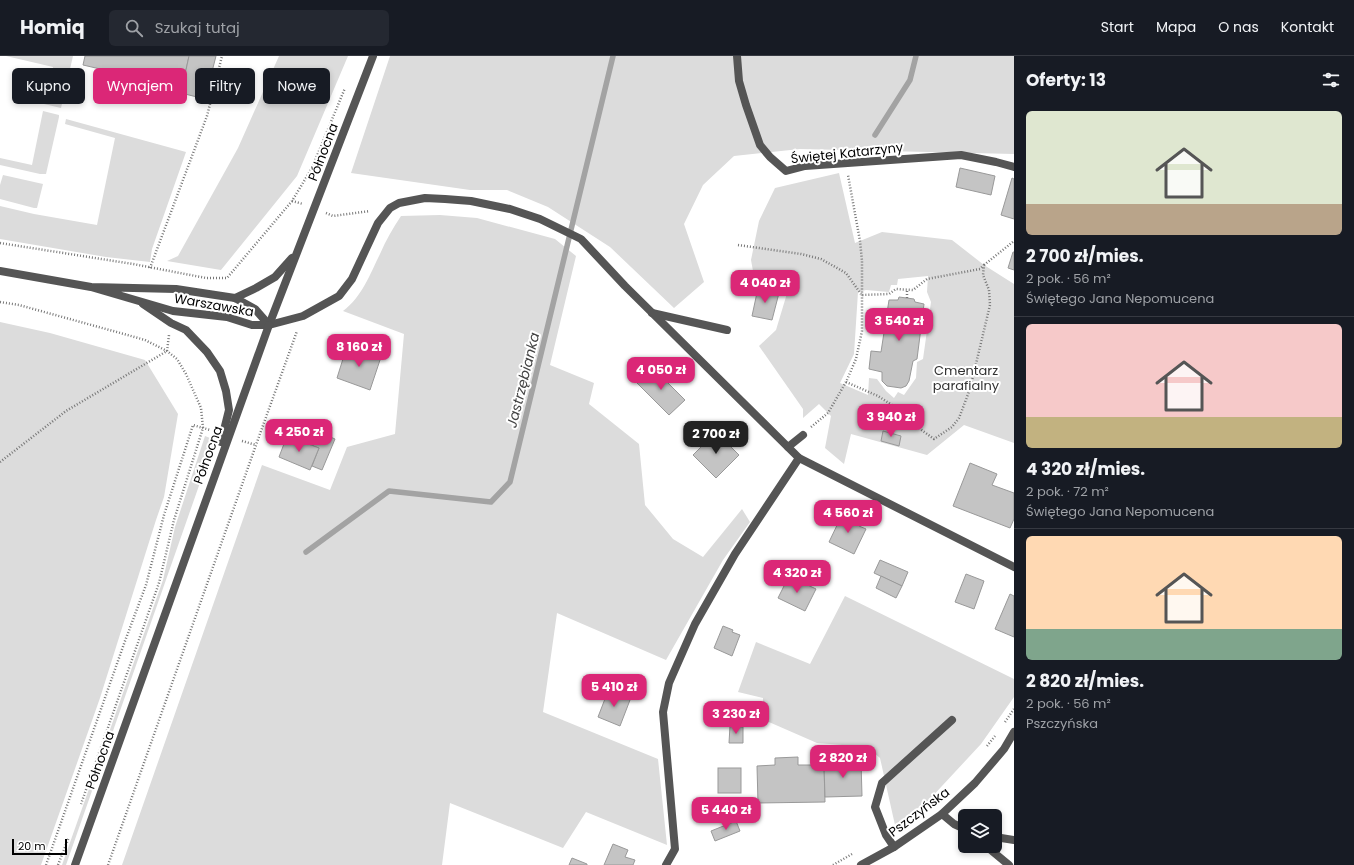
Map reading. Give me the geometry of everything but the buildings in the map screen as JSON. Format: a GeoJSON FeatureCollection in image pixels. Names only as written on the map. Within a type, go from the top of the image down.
{"type":"FeatureCollection","features":[{"type":"Feature","properties":{"kind":"street","name":"Północna"},"geometry":{"type":"LineString","coordinates":[[75,865],[268,325],[373,56]]}},
{"type":"Feature","properties":{"kind":"street","name":"Świętej Katarzyny"},"geometry":{"type":"LineString","coordinates":[[737,56],[740,81],[746,105],[760,145],[770,157],[786,171],[805,166],[961,155],[1014,167]]}},
{"type":"Feature","properties":{"kind":"street"},"geometry":{"type":"LineString","coordinates":[[268,325],[303,316],[339,296],[352,279],[378,223],[390,208],[399,203],[425,198],[471,201],[510,209],[540,219],[582,239],[652,313],[799,458],[1014,567]]}},
{"type":"Feature","properties":{"kind":"street"},"geometry":{"type":"LineString","coordinates":[[235,298],[275,277],[297,253]]}},
{"type":"Feature","properties":{"kind":"street","name":"Warszawska"},"geometry":{"type":"LineString","coordinates":[[0,271],[91,287],[173,311],[227,317],[252,325],[268,325]]}},
{"type":"Feature","properties":{"kind":"street","name":"Warszawska"},"geometry":{"type":"LineString","coordinates":[[91,287],[176,289],[235,298],[255,309],[268,325]]}},
{"type":"Feature","properties":{"kind":"street"},"geometry":{"type":"LineString","coordinates":[[136,299],[186,330],[207,352],[220,371],[226,391],[229,410],[220,444],[218,462]]}},
{"type":"Feature","properties":{"kind":"street"},"geometry":{"type":"LineString","coordinates":[[652,313],[727,330]]}},
{"type":"Feature","properties":{"kind":"street"},"geometry":{"type":"LineString","coordinates":[[788,447],[803,435]]}},
{"type":"Feature","properties":{"kind":"street"},"geometry":{"type":"LineString","coordinates":[[666,865],[675,849],[663,712],[669,683],[695,624],[735,554],[799,458]]}},
{"type":"Feature","properties":{"kind":"street"},"geometry":{"type":"LineString","coordinates":[[894,847],[886,835],[875,807],[882,783],[952,720]]}},
{"type":"Feature","properties":{"kind":"street","name":"Pszczyńska"},"geometry":{"type":"LineString","coordinates":[[861,865],[894,847],[942,814],[975,783],[1004,749],[1014,732]]}},
{"type":"Feature","properties":{"kind":"street"},"geometry":{"type":"LineString","coordinates":[[942,814],[958,826]]}},
{"type":"Feature","properties":{"kind":"street"},"geometry":{"type":"LineString","coordinates":[[1002,838],[1014,840]]}},
{"type":"Feature","properties":{"kind":"street"},"geometry":{"type":"LineString","coordinates":[[994,853],[1009,865]]}},
{"type":"Feature","properties":{"kind":"path"},"geometry":{"type":"LineString","coordinates":[[150,268],[207,116],[222,56]]}},
{"type":"Feature","properties":{"kind":"path"},"geometry":{"type":"LineString","coordinates":[[0,243],[206,278],[227,278],[292,201],[312,168],[346,86]]}},
{"type":"Feature","properties":{"kind":"path"},"geometry":{"type":"LineString","coordinates":[[803,435],[828,413],[846,382],[856,359],[862,331],[861,247],[846,163]]}},
{"type":"Feature","properties":{"kind":"path"},"geometry":{"type":"LineString","coordinates":[[333,216],[376,211]]}},
{"type":"Feature","properties":{"kind":"path"},"geometry":{"type":"LineString","coordinates":[[862,295],[889,294],[896,288],[913,290],[927,279],[980,269],[1014,241]]}},
{"type":"Feature","properties":{"kind":"path"},"geometry":{"type":"LineString","coordinates":[[738,245],[801,254],[821,260],[846,273],[862,295]]}},
{"type":"Feature","properties":{"kind":"path"},"geometry":{"type":"LineString","coordinates":[[846,382],[878,396],[892,405],[912,423],[934,439],[952,427],[959,418],[970,389],[990,305],[989,290],[983,275],[984,265]]}},
{"type":"Feature","properties":{"kind":"path"},"geometry":{"type":"LineString","coordinates":[[907,290],[907,298]]}},
{"type":"Feature","properties":{"kind":"path"},"geometry":{"type":"LineString","coordinates":[[0,302],[19,305],[124,334],[144,340],[167,351],[177,360],[186,374],[201,408],[203,428],[174,520],[159,583],[79,811]]}},
{"type":"Feature","properties":{"kind":"path"},"geometry":{"type":"LineString","coordinates":[[108,865],[303,316]]}},
{"type":"Feature","properties":{"kind":"path"},"geometry":{"type":"LineString","coordinates":[[0,462],[66,411],[167,351]]}},
{"type":"Feature","properties":{"kind":"path"},"geometry":{"type":"LineString","coordinates":[[46,865],[146,585],[164,515],[194,425],[203,428]]}},
{"type":"Feature","properties":{"kind":"path"},"geometry":{"type":"LineString","coordinates":[[1003,724],[1014,708]]}},
{"type":"Feature","properties":{"kind":"path"},"geometry":{"type":"LineString","coordinates":[[986,747],[999,730]]}},
{"type":"Feature","properties":{"kind":"path"},"geometry":{"type":"LineString","coordinates":[[58,865],[71,833]]}},
{"type":"Feature","properties":{"kind":"green space"},"geometry":{"type":"Polygon","coordinates":[[[6,56],[73,56],[70,68],[53,67],[6,56]]]}},
{"type":"Feature","properties":{"kind":"green space"},"geometry":{"type":"Polygon","coordinates":[[[279,56],[348,56],[330,98],[330,68],[274,68],[279,56]]]}},
{"type":"Feature","properties":{"kind":"green space"},"geometry":{"type":"Polygon","coordinates":[[[390,56],[1014,56],[1014,154],[800,149],[734,156],[703,185],[684,224],[704,282],[674,308],[610,247],[548,207],[507,190],[470,190],[351,173],[390,56]]]}},
{"type":"Feature","properties":{"kind":"green space"},"geometry":{"type":"Polygon","coordinates":[[[263,92],[263,104],[328,104],[297,176],[221,270],[167,261],[178,256],[238,148],[263,92]]]}},
{"type":"Feature","properties":{"kind":"green space"},"geometry":{"type":"Polygon","coordinates":[[[44,104],[62,104],[61,108],[44,104]]]}},
{"type":"Feature","properties":{"kind":"green space"},"geometry":{"type":"Polygon","coordinates":[[[43,111],[59,115],[46,174],[0,165],[0,158],[32,165],[43,111]]]}},
{"type":"Feature","properties":{"kind":"green space"},"geometry":{"type":"Polygon","coordinates":[[[66,119],[186,152],[152,249],[150,262],[106,257],[0,239],[0,206],[34,214],[97,225],[115,138],[65,124],[66,119]]]}},
{"type":"Feature","properties":{"kind":"green space","name":"Cmentarz parafialny"},"geometry":{"type":"Polygon","coordinates":[[[839,173],[855,243],[882,232],[952,240],[984,265],[1014,284],[1014,443],[964,425],[927,455],[851,434],[844,464],[825,448],[831,416],[819,404],[803,418],[803,409],[759,346],[776,330],[788,290],[755,282],[751,260],[759,221],[775,188],[839,173]],[[928,276],[898,279],[897,285],[891,285],[889,292],[866,290],[858,292],[854,354],[840,383],[868,395],[869,378],[877,379],[886,391],[894,398],[898,392],[904,395],[916,378],[917,362],[923,359],[931,302],[927,292],[928,276]]]}},
{"type":"Feature","properties":{"kind":"green space"},"geometry":{"type":"Polygon","coordinates":[[[3,175],[43,184],[37,208],[0,199],[0,185],[3,175]]]}},
{"type":"Feature","properties":{"kind":"green space"},"geometry":{"type":"Polygon","coordinates":[[[440,215],[477,218],[555,239],[576,256],[550,365],[594,383],[589,404],[639,444],[645,505],[673,539],[703,557],[742,509],[750,522],[723,560],[666,660],[557,613],[543,712],[658,759],[667,845],[586,812],[563,848],[450,803],[442,865],[122,865],[262,465],[330,490],[347,447],[395,434],[404,334],[343,311],[350,305],[360,292],[369,277],[387,239],[401,216],[440,215]]]}},
{"type":"Feature","properties":{"kind":"green space"},"geometry":{"type":"Polygon","coordinates":[[[0,322],[50,333],[145,360],[178,414],[164,497],[100,698],[41,865],[0,865],[0,322]]]}},
{"type":"Feature","properties":{"kind":"green space"},"geometry":{"type":"Polygon","coordinates":[[[205,436],[215,440],[66,865],[62,865],[163,580],[175,527],[205,436]]]}},
{"type":"Feature","properties":{"kind":"green space"},"geometry":{"type":"Polygon","coordinates":[[[845,596],[1014,679],[1014,697],[981,744],[929,800],[895,825],[880,758],[867,747],[817,743],[762,719],[763,698],[738,692],[756,642],[810,664],[845,596]]]}},
{"type":"Feature","properties":{"kind":"waterway","name":"Jastrzębianka"},"geometry":{"type":"LineString","coordinates":[[306,552],[389,491],[491,502],[510,482],[613,56]]}},
{"type":"Feature","properties":{"kind":"waterway"},"geometry":{"type":"LineString","coordinates":[[875,135],[910,80],[916,56]]}}]}
